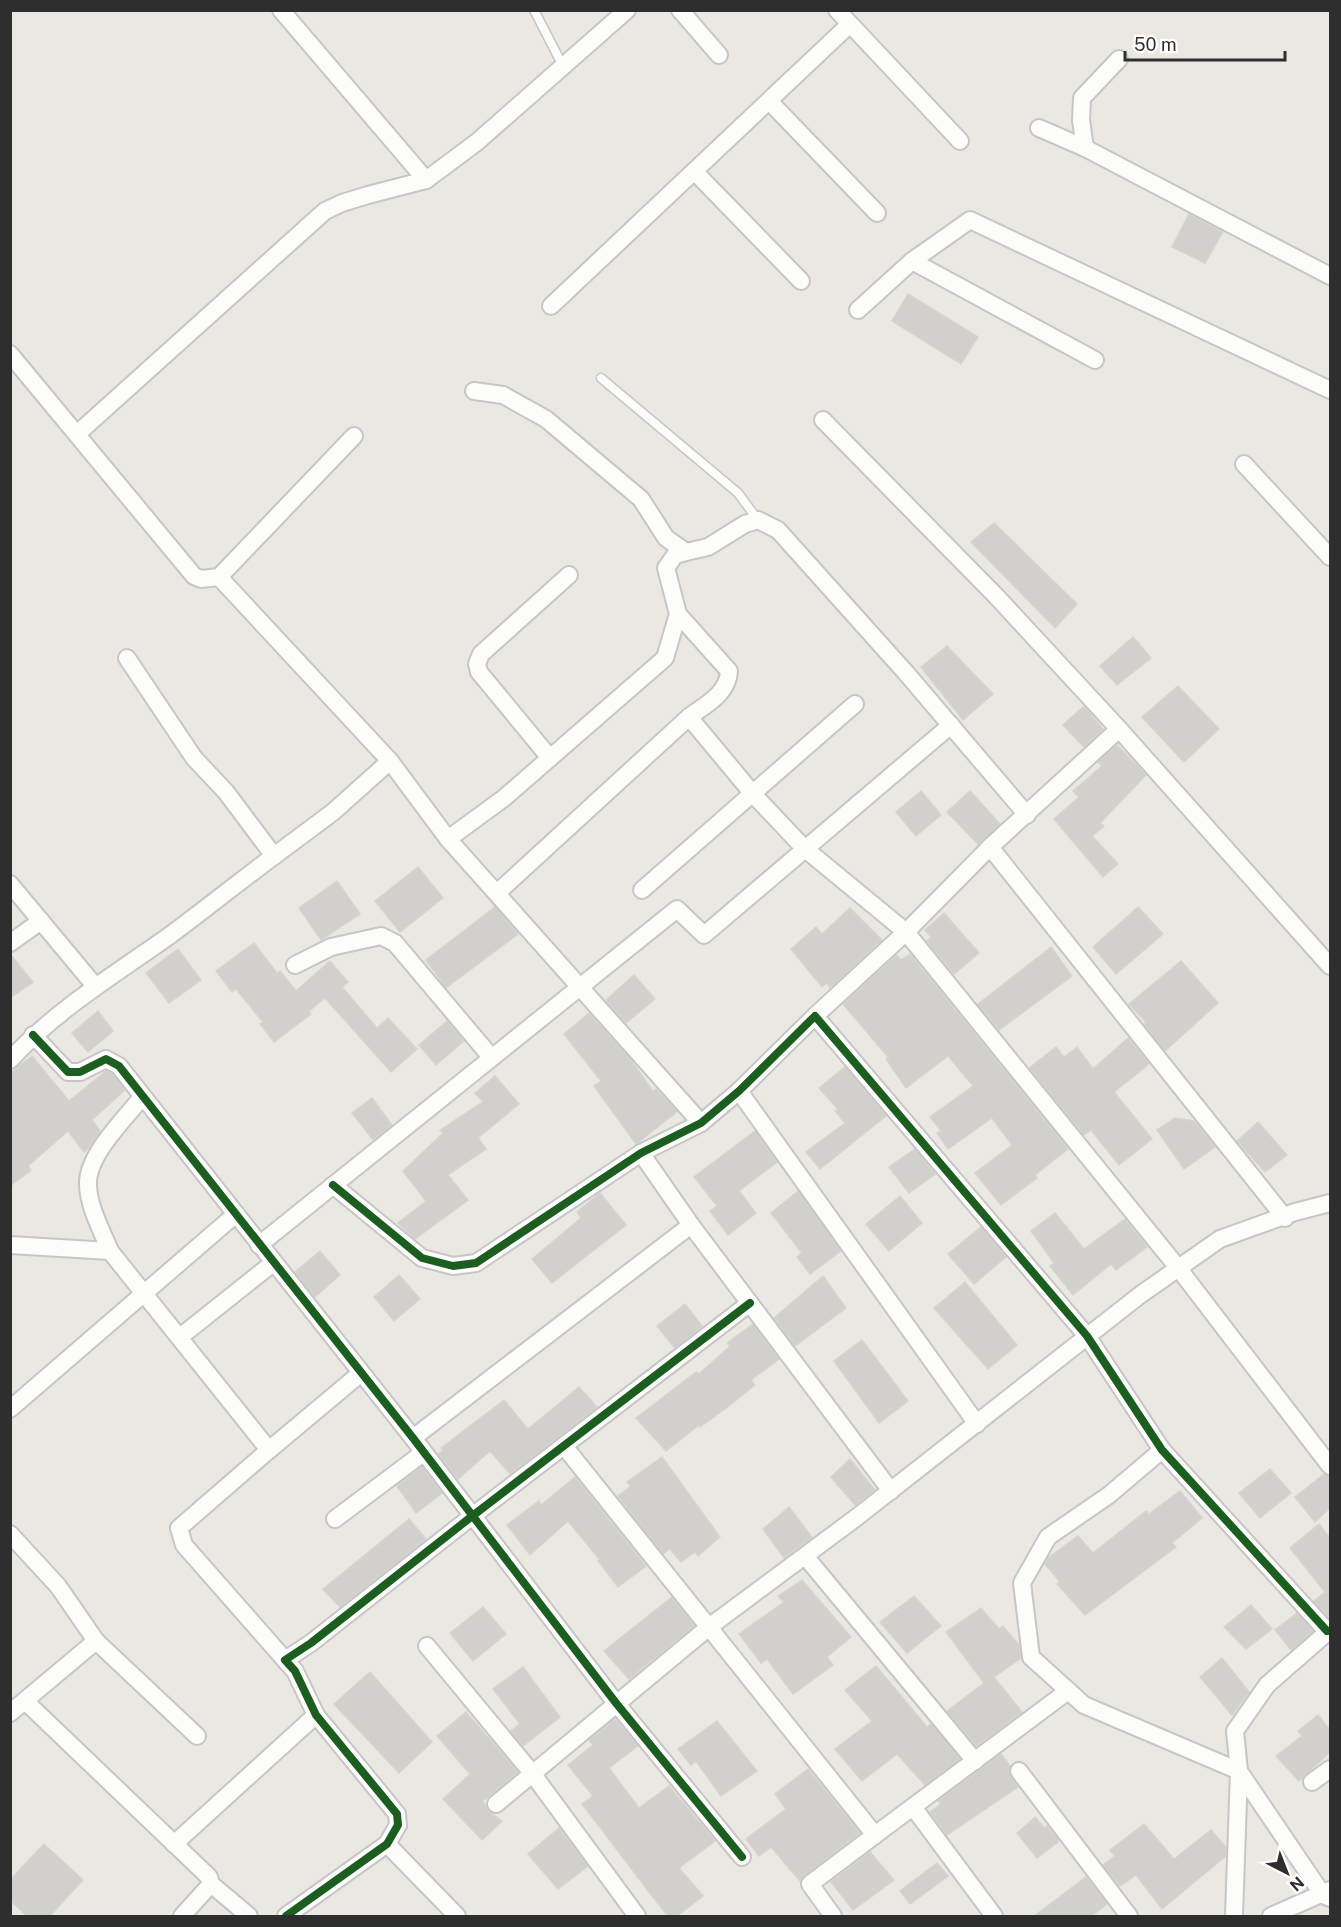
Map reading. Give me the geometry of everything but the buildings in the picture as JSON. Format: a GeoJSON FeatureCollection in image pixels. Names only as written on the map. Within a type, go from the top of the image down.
{"type":"FeatureCollection","features":[{"type":"Feature","properties":{"kind":"street"},"geometry":{"type":"LineString","coordinates":[[280,10],[426,180]]}},
{"type":"Feature","properties":{"kind":"street"},"geometry":{"type":"LineString","coordinates":[[77,434],[325,212],[342,202],[426,180],[477,142],[564,68],[627,10]]}},
{"type":"Feature","properties":{"kind":"street"},"geometry":{"type":"LineString","coordinates":[[680,10],[719,55]]}},
{"type":"Feature","properties":{"kind":"street"},"geometry":{"type":"LineString","coordinates":[[837,10],[960,141]]}},
{"type":"Feature","properties":{"kind":"street"},"geometry":{"type":"LineString","coordinates":[[551,306],[770,102],[849,25]]}},
{"type":"Feature","properties":{"kind":"street"},"geometry":{"type":"LineString","coordinates":[[1085,148],[1081,120],[1082,98],[1119,59]]}},
{"type":"Feature","properties":{"kind":"street"},"geometry":{"type":"LineString","coordinates":[[770,102],[877,213]]}},
{"type":"Feature","properties":{"kind":"street"},"geometry":{"type":"LineString","coordinates":[[1039,128],[1085,148],[1330,276]]}},
{"type":"Feature","properties":{"kind":"street"},"geometry":{"type":"LineString","coordinates":[[695,172],[801,281]]}},
{"type":"Feature","properties":{"kind":"street"},"geometry":{"type":"LineString","coordinates":[[858,310],[912,261],[970,220],[1330,390]]}},
{"type":"Feature","properties":{"kind":"street"},"geometry":{"type":"LineString","coordinates":[[912,261],[1095,360]]}},
{"type":"Feature","properties":{"kind":"street"},"geometry":{"type":"LineString","coordinates":[[10,354],[194,576],[201,579],[219,577],[354,436]]}},
{"type":"Feature","properties":{"kind":"street"},"geometry":{"type":"LineString","coordinates":[[474,391],[503,395],[546,419],[641,499],[666,538],[686,552]]}},
{"type":"Feature","properties":{"kind":"street"},"geometry":{"type":"LineString","coordinates":[[823,420],[996,596],[1119,729],[1330,966]]}},
{"type":"Feature","properties":{"kind":"street"},"geometry":{"type":"LineString","coordinates":[[1245,464],[1330,557]]}},
{"type":"Feature","properties":{"kind":"street"},"geometry":{"type":"LineString","coordinates":[[497,893],[689,717],[721,693],[729,680],[729,671],[678,614],[666,568],[675,555],[708,548],[745,524],[758,520],[778,530],[1027,814]]}},
{"type":"Feature","properties":{"kind":"street"},"geometry":{"type":"LineString","coordinates":[[550,758],[479,672],[477,664],[481,654],[570,576]]}},
{"type":"Feature","properties":{"kind":"street"},"geometry":{"type":"LineString","coordinates":[[219,577],[390,761],[448,839],[701,1123]]}},
{"type":"Feature","properties":{"kind":"street"},"geometry":{"type":"LineString","coordinates":[[448,839],[504,798],[665,658],[678,614]]}},
{"type":"Feature","properties":{"kind":"street"},"geometry":{"type":"LineString","coordinates":[[127,658],[194,758],[226,792],[274,856]]}},
{"type":"Feature","properties":{"kind":"street"},"geometry":{"type":"LineString","coordinates":[[642,890],[855,704]]}},
{"type":"Feature","properties":{"kind":"street"},"geometry":{"type":"LineString","coordinates":[[689,717],[753,794],[804,848],[906,932],[1179,1269],[1330,1466]]}},
{"type":"Feature","properties":{"kind":"street"},"geometry":{"type":"LineString","coordinates":[[259,1245],[677,909],[704,935],[951,725]]}},
{"type":"Feature","properties":{"kind":"street"},"geometry":{"type":"LineString","coordinates":[[333,1185],[422,1258],[453,1266],[476,1263],[641,1154],[701,1123],[739,1091],[815,1016],[906,932],[990,848],[1119,729]]}},
{"type":"Feature","properties":{"kind":"street"},"geometry":{"type":"LineString","coordinates":[[10,1060],[33,1035],[95,986],[169,935],[333,812],[390,761]]}},
{"type":"Feature","properties":{"kind":"street"},"geometry":{"type":"LineString","coordinates":[[990,848],[1285,1218]]}},
{"type":"Feature","properties":{"kind":"street"},"geometry":{"type":"LineString","coordinates":[[10,884],[95,986]]}},
{"type":"Feature","properties":{"kind":"street"},"geometry":{"type":"LineString","coordinates":[[10,943],[42,921]]}},
{"type":"Feature","properties":{"kind":"street"},"geometry":{"type":"LineString","coordinates":[[295,965],[331,947],[381,936],[395,943],[491,1057]]}},
{"type":"Feature","properties":{"kind":"street"},"geometry":{"type":"LineString","coordinates":[[815,1016],[1087,1336],[1162,1450],[1329,1630],[1267,1686],[1235,1731],[1239,1772],[1234,1917]]}},
{"type":"Feature","properties":{"kind":"street"},"geometry":{"type":"LineString","coordinates":[[33,1035],[69,1072],[80,1072],[106,1059],[113,1061],[413,1438],[471,1517],[616,1704],[742,1857]]}},
{"type":"Feature","properties":{"kind":"street"},"geometry":{"type":"LineString","coordinates":[[739,1091],[976,1424]]}},
{"type":"Feature","properties":{"kind":"street"},"geometry":{"type":"LineString","coordinates":[[142,1097],[93,1159],[88,1184],[98,1221],[110,1251],[269,1449]]}},
{"type":"Feature","properties":{"kind":"street"},"geometry":{"type":"LineString","coordinates":[[641,1154],[691,1225],[891,1491]]}},
{"type":"Feature","properties":{"kind":"street"},"geometry":{"type":"LineString","coordinates":[[496,1804],[709,1627],[891,1491],[1087,1336],[1220,1239],[1330,1203]]}},
{"type":"Feature","properties":{"kind":"street"},"geometry":{"type":"LineString","coordinates":[[10,1409],[236,1214]]}},
{"type":"Feature","properties":{"kind":"street"},"geometry":{"type":"LineString","coordinates":[[413,1438],[691,1225]]}},
{"type":"Feature","properties":{"kind":"street"},"geometry":{"type":"LineString","coordinates":[[10,1245],[110,1251]]}},
{"type":"Feature","properties":{"kind":"street"},"geometry":{"type":"LineString","coordinates":[[180,1336],[273,1263]]}},
{"type":"Feature","properties":{"kind":"street"},"geometry":{"type":"LineString","coordinates":[[285,1660],[311,1643],[750,1303]]}},
{"type":"Feature","properties":{"kind":"street"},"geometry":{"type":"LineString","coordinates":[[286,1917],[387,1844],[398,1825],[397,1814],[316,1715],[296,1671],[184,1545],[179,1528],[361,1373]]}},
{"type":"Feature","properties":{"kind":"street"},"geometry":{"type":"LineString","coordinates":[[564,1446],[875,1835]]}},
{"type":"Feature","properties":{"kind":"street"},"geometry":{"type":"LineString","coordinates":[[1162,1450],[1108,1495],[1048,1537],[1022,1583],[1031,1657],[1084,1705],[1239,1772],[1328,1894],[1271,1917]]}},
{"type":"Feature","properties":{"kind":"street"},"geometry":{"type":"LineString","coordinates":[[335,1519],[423,1453]]}},
{"type":"Feature","properties":{"kind":"street"},"geometry":{"type":"LineString","coordinates":[[10,1534],[58,1586],[96,1641],[197,1736]]}},
{"type":"Feature","properties":{"kind":"street"},"geometry":{"type":"LineString","coordinates":[[805,1556],[975,1761]]}},
{"type":"Feature","properties":{"kind":"street"},"geometry":{"type":"LineString","coordinates":[[10,1713],[96,1641]]}},
{"type":"Feature","properties":{"kind":"street"},"geometry":{"type":"LineString","coordinates":[[427,1646],[532,1773],[637,1917]]}},
{"type":"Feature","properties":{"kind":"street"},"geometry":{"type":"LineString","coordinates":[[833,1917],[810,1884],[1068,1691]]}},
{"type":"Feature","properties":{"kind":"street"},"geometry":{"type":"LineString","coordinates":[[25,1701],[209,1877],[211,1884],[249,1917]]}},
{"type":"Feature","properties":{"kind":"street"},"geometry":{"type":"LineString","coordinates":[[174,1844],[316,1715]]}},
{"type":"Feature","properties":{"kind":"street"},"geometry":{"type":"LineString","coordinates":[[1312,1782],[1330,1769]]}},
{"type":"Feature","properties":{"kind":"street"},"geometry":{"type":"LineString","coordinates":[[1019,1771],[1129,1917]]}},
{"type":"Feature","properties":{"kind":"street"},"geometry":{"type":"LineString","coordinates":[[913,1808],[994,1917]]}},
{"type":"Feature","properties":{"kind":"street"},"geometry":{"type":"LineString","coordinates":[[387,1844],[457,1917]]}},
{"type":"Feature","properties":{"kind":"street"},"geometry":{"type":"LineString","coordinates":[[182,1917],[211,1884]]}},
{"type":"Feature","properties":{"kind":"lane"},"geometry":{"type":"LineString","coordinates":[[534,10],[564,68]]}},
{"type":"Feature","properties":{"kind":"lane"},"geometry":{"type":"LineString","coordinates":[[601,378],[738,493],[758,520]]}},
{"type":"Feature","properties":{"kind":"cycle path"},"geometry":{"type":"LineString","coordinates":[[333,1185],[422,1258],[453,1266],[476,1263],[641,1153],[701,1123],[739,1091],[815,1016],[1087,1336],[1162,1450],[1327,1631]]}},
{"type":"Feature","properties":{"kind":"cycle path"},"geometry":{"type":"LineString","coordinates":[[33,1035],[68,1072],[80,1072],[106,1059],[119,1066],[413,1438],[616,1703],[742,1857]]}},
{"type":"Feature","properties":{"kind":"cycle path"},"geometry":{"type":"LineString","coordinates":[[286,1916],[387,1844],[398,1825],[397,1814],[316,1715],[295,1671],[285,1660],[311,1643],[750,1303]]}}]}
